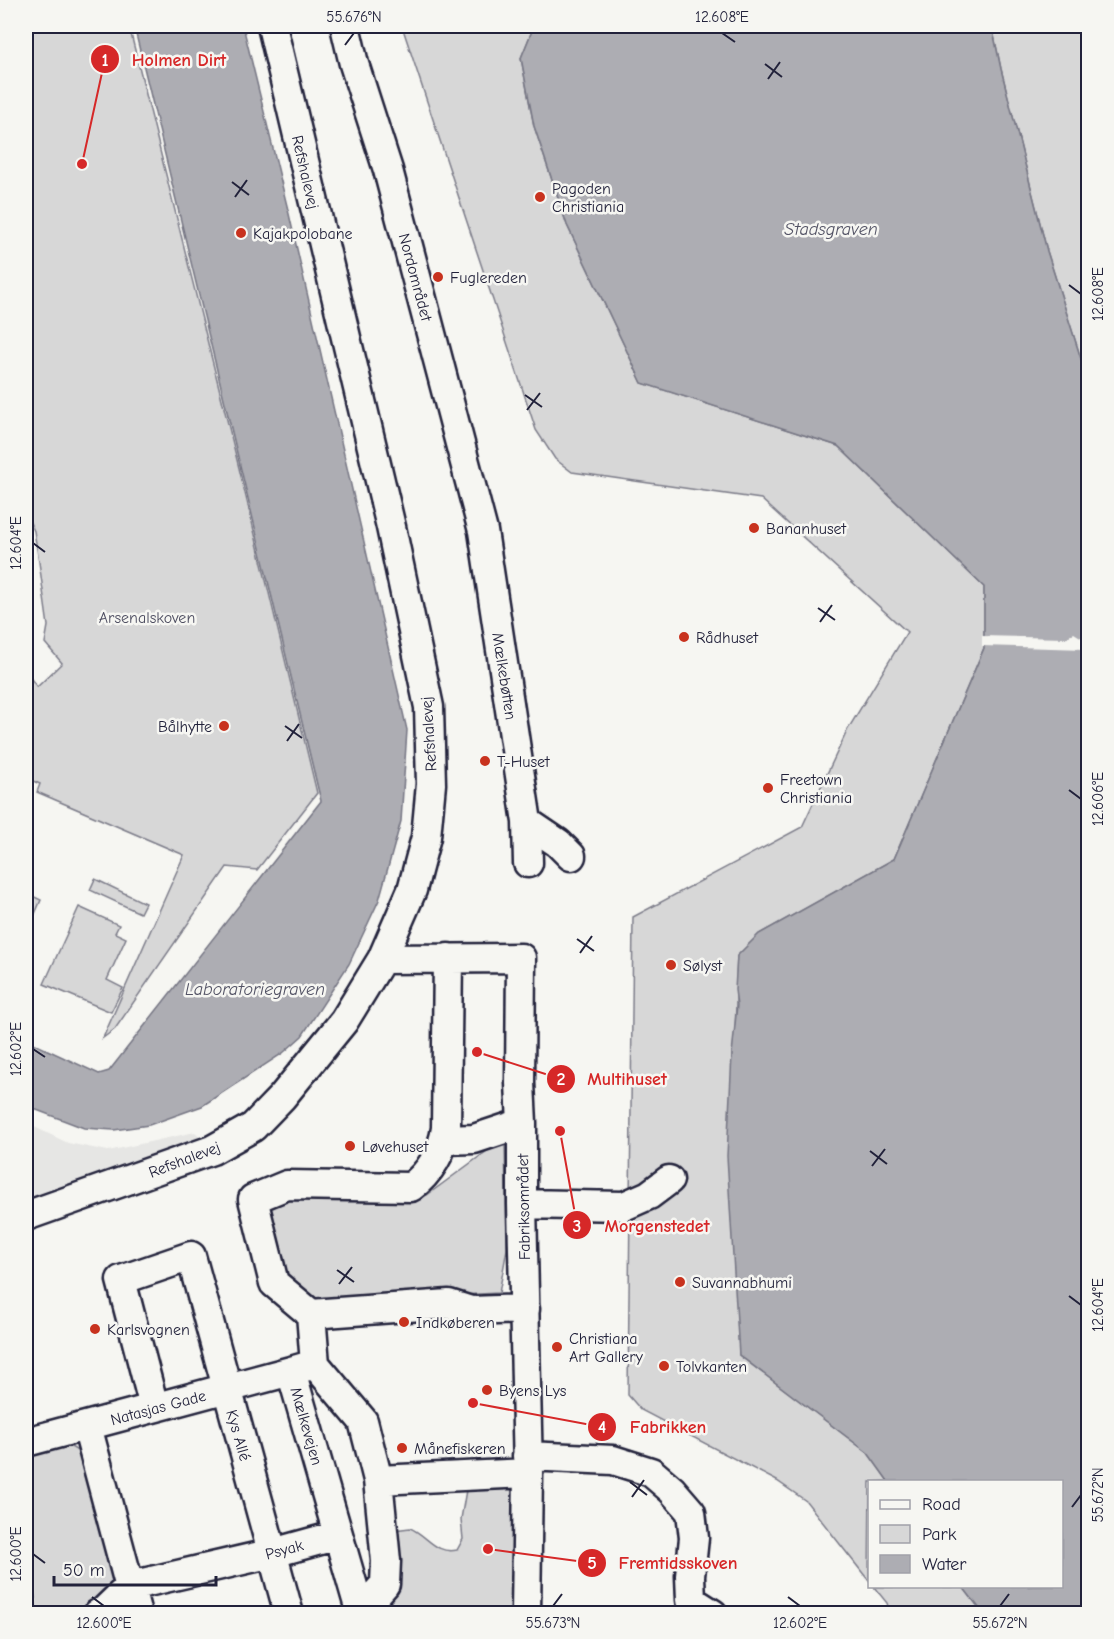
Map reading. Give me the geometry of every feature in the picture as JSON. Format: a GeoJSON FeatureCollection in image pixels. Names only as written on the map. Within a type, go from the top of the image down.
{"type":"FeatureCollection","features":[{"type":"Feature","properties":{"kind":"street","name":"Refshalevej"},"geometry":{"type":"LineString","coordinates":[[26,1216],[212,1150],[253,1127],[282,1097],[344,1020],[382,959],[412,890],[426,837],[431,784],[429,707],[391,527],[272,26]]}},
{"type":"Feature","properties":{"kind":"street","name":"Nordområdet"},"geometry":{"type":"LineString","coordinates":[[345,26],[354,64],[388,170],[483,531]]}},
{"type":"Feature","properties":{"kind":"street","name":"Mælkebøtten"},"geometry":{"type":"LineString","coordinates":[[483,531],[527,822],[528,863]]}},
{"type":"Feature","properties":{"kind":"street"},"geometry":{"type":"LineString","coordinates":[[527,822],[558,843],[571,856]]}},
{"type":"Feature","properties":{"kind":"street"},"geometry":{"type":"LineString","coordinates":[[382,959],[448,958],[445,1140],[425,1177],[411,1187],[287,1185],[253,1199],[274,1284],[312,1314],[449,1304],[471,1311],[525,1309]]}},
{"type":"Feature","properties":{"kind":"street","name":"Fabriksområdet"},"geometry":{"type":"LineString","coordinates":[[448,958],[521,958],[520,1083],[527,1465],[526,1614]]}},
{"type":"Feature","properties":{"kind":"street"},"geometry":{"type":"LineString","coordinates":[[445,1140],[474,1139],[522,1123]]}},
{"type":"Feature","properties":{"kind":"street"},"geometry":{"type":"LineString","coordinates":[[522,1204],[624,1206],[649,1195],[669,1180]]}},
{"type":"Feature","properties":{"kind":"street","name":"Kys Allé"},"geometry":{"type":"LineString","coordinates":[[154,1407],[121,1280],[191,1256],[289,1614]]}},
{"type":"Feature","properties":{"kind":"street","name":"Mælkevejen"},"geometry":{"type":"LineString","coordinates":[[312,1314],[303,1368],[338,1535],[361,1612]]}},
{"type":"Feature","properties":{"kind":"street"},"geometry":{"type":"LineString","coordinates":[[303,1368],[363,1421],[378,1480],[386,1561],[385,1584],[361,1612]]}},
{"type":"Feature","properties":{"kind":"street","name":"Natasjas Gade"},"geometry":{"type":"LineString","coordinates":[[26,1442],[303,1368]]}},
{"type":"Feature","properties":{"kind":"street"},"geometry":{"type":"LineString","coordinates":[[87,1426],[137,1614]]}},
{"type":"Feature","properties":{"kind":"street"},"geometry":{"type":"LineString","coordinates":[[378,1480],[527,1465],[613,1460],[651,1472],[692,1512],[694,1538],[690,1600],[708,1611]]}},
{"type":"Feature","properties":{"kind":"street","name":"Psyak"},"geometry":{"type":"LineString","coordinates":[[130,1586],[273,1553],[338,1535]]}},
{"type":"Feature","properties":{"kind":"street"},"geometry":{"type":"LineString","coordinates":[[98,1614],[130,1586]]}},
{"type":"Feature","properties":{"kind":"shaded area"},"geometry":{"type":"Polygon","coordinates":[[[26,1123],[68,1143],[108,1151],[195,1132],[202,1138],[26,1200],[26,1123]]]}},
{"type":"Feature","properties":{"kind":"green space","name":"Arsenalskoven"},"geometry":{"type":"Polygon","coordinates":[[[26,26],[129,26],[317,793],[257,870],[227,867],[115,1029],[103,1038],[184,855],[37,792],[40,784],[26,778],[26,672],[37,687],[62,663],[45,643],[48,626],[39,562],[34,531],[26,514],[26,26]]]}},
{"type":"Feature","properties":{"kind":"green space"},"geometry":{"type":"Polygon","coordinates":[[[402,26],[534,26],[521,58],[534,126],[567,225],[642,383],[838,446],[984,587],[984,648],[894,859],[759,934],[737,956],[736,1017],[732,1054],[739,1355],[868,1453],[887,1480],[868,1480],[868,1580],[806,1501],[777,1481],[641,1410],[628,1395],[633,917],[802,827],[848,729],[907,632],[761,499],[572,472],[555,459],[536,430],[402,26]]]}},
{"type":"Feature","properties":{"kind":"green space"},"geometry":{"type":"Polygon","coordinates":[[[992,26],[1088,26],[1088,381],[1047,251],[992,26]]]}},
{"type":"Feature","properties":{"kind":"green space"},"geometry":{"type":"Polygon","coordinates":[[[95,879],[145,903],[140,913],[90,890],[95,879]]]}},
{"type":"Feature","properties":{"kind":"green space"},"geometry":{"type":"Polygon","coordinates":[[[26,893],[41,900],[26,934],[26,893]]]}},
{"type":"Feature","properties":{"kind":"green space"},"geometry":{"type":"Polygon","coordinates":[[[79,907],[119,925],[115,933],[126,938],[107,980],[123,988],[111,1012],[44,984],[79,907]]]}},
{"type":"Feature","properties":{"kind":"green space"},"geometry":{"type":"Polygon","coordinates":[[[505,1141],[507,1249],[499,1293],[319,1302],[281,1274],[266,1213],[274,1197],[427,1195],[498,1143],[505,1141]]]}},
{"type":"Feature","properties":{"kind":"green space"},"geometry":{"type":"Polygon","coordinates":[[[66,1444],[86,1456],[117,1581],[107,1599],[70,1613],[37,1613],[26,1532],[26,1456],[66,1444]]]}},
{"type":"Feature","properties":{"kind":"green space"},"geometry":{"type":"Polygon","coordinates":[[[512,1488],[515,1490],[517,1613],[376,1614],[386,1531],[410,1528],[443,1550],[457,1550],[463,1539],[461,1519],[466,1490],[512,1488]]]}},
{"type":"Feature","properties":{"kind":"green space"},"geometry":{"type":"Polygon","coordinates":[[[875,1588],[964,1588],[983,1613],[890,1613],[887,1603],[875,1588]]]}},
{"type":"Feature","properties":{"kind":"water","name":"Laboratoriegraven"},"geometry":{"type":"Polygon","coordinates":[[[134,26],[243,26],[289,214],[407,730],[401,821],[379,900],[349,964],[302,1036],[283,1053],[202,1106],[149,1125],[114,1130],[84,1128],[26,1106],[26,1040],[99,1074],[109,1071],[321,801],[134,26]]]}},
{"type":"Feature","properties":{"kind":"water","name":"Stadsgraven"},"geometry":{"type":"Polygon","coordinates":[[[534,26],[992,26],[1047,251],[1088,381],[1088,1613],[983,1613],[964,1588],[1063,1588],[1063,1480],[887,1480],[868,1453],[739,1355],[727,1156],[737,1005],[735,990],[737,956],[759,934],[894,859],[984,648],[984,587],[838,446],[642,383],[567,225],[534,126],[521,58],[534,26]]]}},
{"type":"Feature","properties":{"kind":"pier"},"geometry":{"type":"Polygon","coordinates":[[[1074,633],[1082,638],[1088,638],[1088,652],[1085,649],[982,646],[982,636],[1066,638],[1074,633]]]}},
{"type":"Feature","properties":{"kind":"place","name":"Holmen Dirt"},"geometry":{"type":"Point","coordinates":[82,164]}},
{"type":"Feature","properties":{"kind":"place","name":"Pagoden Christiania"},"geometry":{"type":"Point","coordinates":[540,197]}},
{"type":"Feature","properties":{"kind":"place","name":"Kajakpolobane"},"geometry":{"type":"Point","coordinates":[241,233]}},
{"type":"Feature","properties":{"kind":"place","name":"Fuglereden"},"geometry":{"type":"Point","coordinates":[438,277]}},
{"type":"Feature","properties":{"kind":"place","name":"Bananhuset"},"geometry":{"type":"Point","coordinates":[754,528]}},
{"type":"Feature","properties":{"kind":"place","name":"Rådhuset"},"geometry":{"type":"Point","coordinates":[684,637]}},
{"type":"Feature","properties":{"kind":"place","name":"Bålhytte"},"geometry":{"type":"Point","coordinates":[224,726]}},
{"type":"Feature","properties":{"kind":"place","name":"T-Huset"},"geometry":{"type":"Point","coordinates":[485,761]}},
{"type":"Feature","properties":{"kind":"place","name":"Freetown Christiania"},"geometry":{"type":"Point","coordinates":[768,788]}},
{"type":"Feature","properties":{"kind":"place","name":"Sølyst"},"geometry":{"type":"Point","coordinates":[671,965]}},
{"type":"Feature","properties":{"kind":"place","name":"Multihuset"},"geometry":{"type":"Point","coordinates":[477,1052]}},
{"type":"Feature","properties":{"kind":"place","name":"Morgenstedet"},"geometry":{"type":"Point","coordinates":[560,1131]}},
{"type":"Feature","properties":{"kind":"place","name":"Løvehuset"},"geometry":{"type":"Point","coordinates":[350,1146]}},
{"type":"Feature","properties":{"kind":"place","name":"Suvannabhumi"},"geometry":{"type":"Point","coordinates":[680,1282]}},
{"type":"Feature","properties":{"kind":"place","name":"Indkøberen"},"geometry":{"type":"Point","coordinates":[404,1322]}},
{"type":"Feature","properties":{"kind":"place","name":"Karlsvognen"},"geometry":{"type":"Point","coordinates":[95,1329]}},
{"type":"Feature","properties":{"kind":"place","name":"Christiana Art Gallery"},"geometry":{"type":"Point","coordinates":[557,1347]}},
{"type":"Feature","properties":{"kind":"place","name":"Tolvkanten"},"geometry":{"type":"Point","coordinates":[664,1366]}},
{"type":"Feature","properties":{"kind":"place","name":"Byens Lys"},"geometry":{"type":"Point","coordinates":[487,1390]}},
{"type":"Feature","properties":{"kind":"place","name":"Fabrikken"},"geometry":{"type":"Point","coordinates":[473,1403]}},
{"type":"Feature","properties":{"kind":"place","name":"Månefiskeren"},"geometry":{"type":"Point","coordinates":[402,1448]}},
{"type":"Feature","properties":{"kind":"place","name":"Fremtidsskoven"},"geometry":{"type":"Point","coordinates":[488,1549]}}]}
